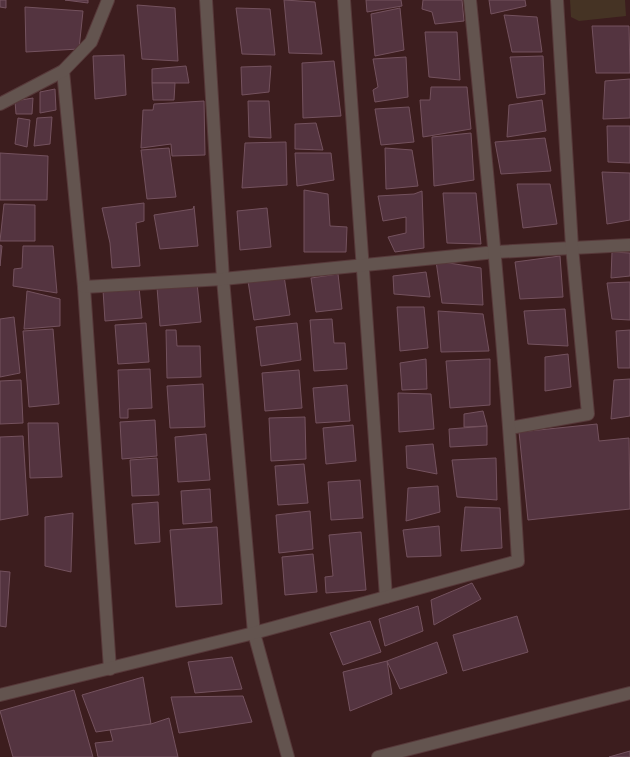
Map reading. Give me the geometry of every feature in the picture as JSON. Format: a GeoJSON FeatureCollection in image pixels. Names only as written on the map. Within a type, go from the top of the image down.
{"type":"FeatureCollection","features":[{"type":"Feature","properties":{"kind":"street"},"geometry":{"type":"LineString","coordinates":[[0,104],[63,71],[90,42],[108,0]]}},
{"type":"Feature","properties":{"kind":"street"},"geometry":{"type":"LineString","coordinates":[[206,0],[223,279],[254,633],[288,757]]}},
{"type":"Feature","properties":{"kind":"street"},"geometry":{"type":"LineString","coordinates":[[344,0],[361,265],[386,597]]}},
{"type":"Feature","properties":{"kind":"street"},"geometry":{"type":"LineString","coordinates":[[0,695],[254,633],[518,561],[510,428],[496,252],[470,0]]}},
{"type":"Feature","properties":{"kind":"street"},"geometry":{"type":"LineString","coordinates":[[510,428],[588,414],[572,247],[557,0]]}},
{"type":"Feature","properties":{"kind":"street"},"geometry":{"type":"LineString","coordinates":[[63,71],[84,287],[110,669]]}},
{"type":"Feature","properties":{"kind":"street"},"geometry":{"type":"LineString","coordinates":[[84,287],[223,279],[496,252],[630,245]]}},
{"type":"Feature","properties":{"kind":"street"},"geometry":{"type":"LineString","coordinates":[[378,757],[630,693]]}},
{"type":"Feature","properties":{"kind":"shaded area"},"geometry":{"type":"Polygon","coordinates":[[[570,0],[625,0],[626,16],[579,21],[571,17],[570,0]]]}},
{"type":"Feature","properties":{"kind":"building"},"geometry":{"type":"Polygon","coordinates":[[[0,0],[6,0],[6,8],[0,7],[0,0]]]}},
{"type":"Feature","properties":{"kind":"building"},"geometry":{"type":"Polygon","coordinates":[[[65,0],[88,0],[88,3],[65,0]]]}},
{"type":"Feature","properties":{"kind":"building"},"geometry":{"type":"Polygon","coordinates":[[[284,0],[315,2],[322,54],[289,53],[284,0]]]}},
{"type":"Feature","properties":{"kind":"building"},"geometry":{"type":"Polygon","coordinates":[[[366,0],[401,0],[402,6],[367,12],[366,0]]]}},
{"type":"Feature","properties":{"kind":"building"},"geometry":{"type":"Polygon","coordinates":[[[423,0],[462,0],[464,21],[435,24],[432,12],[422,9],[423,0]]]}},
{"type":"Feature","properties":{"kind":"building"},"geometry":{"type":"Polygon","coordinates":[[[489,0],[525,0],[526,6],[491,14],[489,0]]]}},
{"type":"Feature","properties":{"kind":"building"},"geometry":{"type":"Polygon","coordinates":[[[137,5],[175,8],[178,61],[142,59],[137,5]]]}},
{"type":"Feature","properties":{"kind":"building"},"geometry":{"type":"Polygon","coordinates":[[[25,7],[83,11],[79,49],[26,52],[25,7]]]}},
{"type":"Feature","properties":{"kind":"building"},"geometry":{"type":"Polygon","coordinates":[[[236,8],[270,9],[275,55],[242,54],[236,8]]]}},
{"type":"Feature","properties":{"kind":"building"},"geometry":{"type":"Polygon","coordinates":[[[400,8],[404,50],[375,56],[371,14],[400,8]]]}},
{"type":"Feature","properties":{"kind":"building"},"geometry":{"type":"Polygon","coordinates":[[[504,15],[537,17],[542,52],[512,52],[504,15]]]}},
{"type":"Feature","properties":{"kind":"building"},"geometry":{"type":"Polygon","coordinates":[[[592,26],[629,26],[630,73],[596,73],[592,26]]]}},
{"type":"Feature","properties":{"kind":"building"},"geometry":{"type":"Polygon","coordinates":[[[425,32],[457,32],[460,80],[429,77],[425,32]]]}},
{"type":"Feature","properties":{"kind":"building"},"geometry":{"type":"Polygon","coordinates":[[[124,55],[126,95],[95,99],[93,56],[124,55]]]}},
{"type":"Feature","properties":{"kind":"building"},"geometry":{"type":"Polygon","coordinates":[[[543,56],[545,94],[517,98],[510,57],[543,56]]]}},
{"type":"Feature","properties":{"kind":"building"},"geometry":{"type":"Polygon","coordinates":[[[406,57],[408,97],[375,102],[373,90],[378,87],[373,59],[406,57]]]}},
{"type":"Feature","properties":{"kind":"building"},"geometry":{"type":"Polygon","coordinates":[[[334,61],[341,116],[303,118],[302,63],[334,61]]]}},
{"type":"Feature","properties":{"kind":"building"},"geometry":{"type":"Polygon","coordinates":[[[186,66],[189,83],[152,83],[152,69],[186,66]]]}},
{"type":"Feature","properties":{"kind":"building"},"geometry":{"type":"Polygon","coordinates":[[[271,66],[269,92],[242,95],[241,67],[271,66]]]}},
{"type":"Feature","properties":{"kind":"building"},"geometry":{"type":"Polygon","coordinates":[[[630,79],[630,118],[603,119],[605,81],[630,79]]]}},
{"type":"Feature","properties":{"kind":"building"},"geometry":{"type":"Polygon","coordinates":[[[152,83],[175,83],[174,100],[153,100],[152,83]]]}},
{"type":"Feature","properties":{"kind":"building"},"geometry":{"type":"Polygon","coordinates":[[[431,87],[467,87],[471,129],[423,137],[420,100],[430,100],[431,87]]]}},
{"type":"Feature","properties":{"kind":"building"},"geometry":{"type":"Polygon","coordinates":[[[55,89],[56,110],[40,113],[40,92],[55,89]]]}},
{"type":"Feature","properties":{"kind":"building"},"geometry":{"type":"Polygon","coordinates":[[[33,98],[32,114],[16,114],[15,101],[33,98]]]}},
{"type":"Feature","properties":{"kind":"building"},"geometry":{"type":"Polygon","coordinates":[[[542,100],[546,131],[507,137],[509,105],[542,100]]]}},
{"type":"Feature","properties":{"kind":"building"},"geometry":{"type":"Polygon","coordinates":[[[204,101],[205,155],[172,156],[171,144],[141,148],[143,110],[153,110],[154,104],[204,101]]]}},
{"type":"Feature","properties":{"kind":"building"},"geometry":{"type":"Polygon","coordinates":[[[248,101],[269,101],[271,138],[249,137],[248,101]]]}},
{"type":"Feature","properties":{"kind":"building"},"geometry":{"type":"Polygon","coordinates":[[[409,107],[414,142],[381,145],[375,109],[409,107]]]}},
{"type":"Feature","properties":{"kind":"building"},"geometry":{"type":"Polygon","coordinates":[[[52,117],[50,144],[34,146],[37,118],[52,117]]]}},
{"type":"Feature","properties":{"kind":"building"},"geometry":{"type":"Polygon","coordinates":[[[18,118],[30,120],[27,147],[15,144],[18,118]]]}},
{"type":"Feature","properties":{"kind":"building"},"geometry":{"type":"Polygon","coordinates":[[[316,123],[323,150],[295,149],[295,124],[316,123]]]}},
{"type":"Feature","properties":{"kind":"building"},"geometry":{"type":"Polygon","coordinates":[[[607,126],[630,126],[630,163],[608,162],[607,126]]]}},
{"type":"Feature","properties":{"kind":"building"},"geometry":{"type":"Polygon","coordinates":[[[471,133],[474,180],[434,186],[432,137],[471,133]]]}},
{"type":"Feature","properties":{"kind":"building"},"geometry":{"type":"Polygon","coordinates":[[[545,138],[551,171],[501,174],[495,142],[545,138]]]}},
{"type":"Feature","properties":{"kind":"building"},"geometry":{"type":"Polygon","coordinates":[[[286,142],[287,185],[242,188],[245,143],[286,142]]]}},
{"type":"Feature","properties":{"kind":"building"},"geometry":{"type":"Polygon","coordinates":[[[169,148],[176,197],[147,199],[141,150],[169,148]]]}},
{"type":"Feature","properties":{"kind":"building"},"geometry":{"type":"Polygon","coordinates":[[[385,148],[412,150],[418,186],[386,189],[385,148]]]}},
{"type":"Feature","properties":{"kind":"building"},"geometry":{"type":"Polygon","coordinates":[[[0,153],[48,156],[47,200],[0,200],[0,153]]]}},
{"type":"Feature","properties":{"kind":"building"},"geometry":{"type":"Polygon","coordinates":[[[295,153],[331,153],[334,180],[297,186],[295,153]]]}},
{"type":"Feature","properties":{"kind":"building"},"geometry":{"type":"Polygon","coordinates":[[[602,172],[630,173],[630,220],[607,224],[602,172]]]}},
{"type":"Feature","properties":{"kind":"building"},"geometry":{"type":"Polygon","coordinates":[[[517,184],[550,184],[557,224],[523,228],[517,184]]]}},
{"type":"Feature","properties":{"kind":"building"},"geometry":{"type":"Polygon","coordinates":[[[304,190],[328,194],[330,226],[347,227],[346,252],[304,252],[304,190]]]}},
{"type":"Feature","properties":{"kind":"building"},"geometry":{"type":"Polygon","coordinates":[[[422,191],[424,248],[395,252],[388,237],[406,233],[406,217],[383,221],[378,196],[414,194],[422,191]]]}},
{"type":"Feature","properties":{"kind":"building"},"geometry":{"type":"Polygon","coordinates":[[[443,193],[476,193],[481,244],[447,243],[443,193]]]}},
{"type":"Feature","properties":{"kind":"building"},"geometry":{"type":"Polygon","coordinates":[[[144,203],[144,221],[136,223],[140,266],[112,268],[110,243],[102,208],[144,203]]]}},
{"type":"Feature","properties":{"kind":"building"},"geometry":{"type":"Polygon","coordinates":[[[4,204],[35,205],[35,241],[0,241],[4,204]]]}},
{"type":"Feature","properties":{"kind":"building"},"geometry":{"type":"Polygon","coordinates":[[[194,206],[198,246],[160,249],[154,215],[193,209],[194,206]]]}},
{"type":"Feature","properties":{"kind":"building"},"geometry":{"type":"Polygon","coordinates":[[[267,208],[271,247],[240,250],[237,211],[267,208]]]}},
{"type":"Feature","properties":{"kind":"building"},"geometry":{"type":"Polygon","coordinates":[[[0,245],[2,246],[0,266],[0,245]]]}},
{"type":"Feature","properties":{"kind":"building"},"geometry":{"type":"Polygon","coordinates":[[[23,246],[53,246],[57,293],[13,286],[14,269],[22,268],[23,246]]]}},
{"type":"Feature","properties":{"kind":"building"},"geometry":{"type":"Polygon","coordinates":[[[612,252],[630,253],[630,276],[611,278],[612,252]]]}},
{"type":"Feature","properties":{"kind":"building"},"geometry":{"type":"Polygon","coordinates":[[[560,256],[563,297],[520,299],[515,262],[560,256]]]}},
{"type":"Feature","properties":{"kind":"building"},"geometry":{"type":"Polygon","coordinates":[[[436,261],[481,268],[483,305],[442,303],[436,261]]]}},
{"type":"Feature","properties":{"kind":"building"},"geometry":{"type":"Polygon","coordinates":[[[426,272],[430,297],[394,294],[393,276],[426,272]]]}},
{"type":"Feature","properties":{"kind":"building"},"geometry":{"type":"Polygon","coordinates":[[[338,274],[342,309],[316,312],[311,278],[338,274]]]}},
{"type":"Feature","properties":{"kind":"building"},"geometry":{"type":"Polygon","coordinates":[[[284,276],[290,315],[254,320],[248,281],[284,276]]]}},
{"type":"Feature","properties":{"kind":"building"},"geometry":{"type":"Polygon","coordinates":[[[630,282],[630,320],[612,319],[607,283],[630,282]]]}},
{"type":"Feature","properties":{"kind":"building"},"geometry":{"type":"Polygon","coordinates":[[[197,283],[201,322],[160,326],[157,287],[197,283]]]}},
{"type":"Feature","properties":{"kind":"building"},"geometry":{"type":"Polygon","coordinates":[[[139,287],[142,318],[105,321],[103,290],[139,287]]]}},
{"type":"Feature","properties":{"kind":"building"},"geometry":{"type":"Polygon","coordinates":[[[27,291],[60,299],[60,326],[24,329],[27,291]]]}},
{"type":"Feature","properties":{"kind":"building"},"geometry":{"type":"Polygon","coordinates":[[[397,307],[424,307],[428,348],[400,351],[397,307]]]}},
{"type":"Feature","properties":{"kind":"building"},"geometry":{"type":"Polygon","coordinates":[[[565,309],[568,346],[528,344],[524,311],[565,309]]]}},
{"type":"Feature","properties":{"kind":"building"},"geometry":{"type":"Polygon","coordinates":[[[438,311],[483,314],[489,351],[441,352],[438,311]]]}},
{"type":"Feature","properties":{"kind":"building"},"geometry":{"type":"Polygon","coordinates":[[[14,317],[20,373],[0,377],[0,319],[14,317]]]}},
{"type":"Feature","properties":{"kind":"building"},"geometry":{"type":"Polygon","coordinates":[[[332,319],[334,343],[345,343],[347,369],[314,371],[310,320],[332,319]]]}},
{"type":"Feature","properties":{"kind":"building"},"geometry":{"type":"Polygon","coordinates":[[[146,323],[149,362],[118,364],[115,325],[146,323]]]}},
{"type":"Feature","properties":{"kind":"building"},"geometry":{"type":"Polygon","coordinates":[[[297,323],[301,360],[261,366],[256,327],[297,323]]]}},
{"type":"Feature","properties":{"kind":"building"},"geometry":{"type":"Polygon","coordinates":[[[53,329],[59,404],[29,407],[23,331],[53,329]]]}},
{"type":"Feature","properties":{"kind":"building"},"geometry":{"type":"Polygon","coordinates":[[[166,330],[176,330],[177,346],[200,346],[201,377],[167,378],[166,330]]]}},
{"type":"Feature","properties":{"kind":"building"},"geometry":{"type":"Polygon","coordinates":[[[630,330],[630,368],[618,368],[616,331],[630,330]]]}},
{"type":"Feature","properties":{"kind":"building"},"geometry":{"type":"Polygon","coordinates":[[[568,354],[571,387],[545,391],[545,357],[568,354]]]}},
{"type":"Feature","properties":{"kind":"building"},"geometry":{"type":"Polygon","coordinates":[[[426,359],[427,389],[402,390],[400,363],[426,359]]]}},
{"type":"Feature","properties":{"kind":"building"},"geometry":{"type":"Polygon","coordinates":[[[490,359],[490,405],[450,408],[446,361],[490,359]]]}},
{"type":"Feature","properties":{"kind":"building"},"geometry":{"type":"Polygon","coordinates":[[[150,369],[152,408],[128,409],[128,418],[120,418],[118,370],[150,369]]]}},
{"type":"Feature","properties":{"kind":"building"},"geometry":{"type":"Polygon","coordinates":[[[299,370],[302,408],[265,411],[262,373],[299,370]]]}},
{"type":"Feature","properties":{"kind":"building"},"geometry":{"type":"Polygon","coordinates":[[[630,379],[630,416],[611,419],[614,380],[630,379]]]}},
{"type":"Feature","properties":{"kind":"building"},"geometry":{"type":"Polygon","coordinates":[[[21,380],[23,423],[0,424],[0,381],[21,380]]]}},
{"type":"Feature","properties":{"kind":"building"},"geometry":{"type":"Polygon","coordinates":[[[203,384],[205,427],[170,428],[167,386],[203,384]]]}},
{"type":"Feature","properties":{"kind":"building"},"geometry":{"type":"Polygon","coordinates":[[[347,385],[350,421],[316,423],[313,388],[347,385]]]}},
{"type":"Feature","properties":{"kind":"building"},"geometry":{"type":"Polygon","coordinates":[[[398,393],[431,394],[434,429],[399,432],[398,393]]]}},
{"type":"Feature","properties":{"kind":"building"},"geometry":{"type":"Polygon","coordinates":[[[483,411],[487,426],[464,427],[464,414],[483,411]]]}},
{"type":"Feature","properties":{"kind":"building"},"geometry":{"type":"Polygon","coordinates":[[[305,417],[306,459],[271,461],[269,418],[305,417]]]}},
{"type":"Feature","properties":{"kind":"building"},"geometry":{"type":"Polygon","coordinates":[[[155,420],[157,456],[122,459],[120,422],[155,420]]]}},
{"type":"Feature","properties":{"kind":"building"},"geometry":{"type":"Polygon","coordinates":[[[28,423],[58,423],[62,477],[30,478],[28,423]]]}},
{"type":"Feature","properties":{"kind":"building"},"geometry":{"type":"Polygon","coordinates":[[[597,424],[599,441],[629,438],[630,509],[528,520],[519,432],[597,424]]]}},
{"type":"Feature","properties":{"kind":"building"},"geometry":{"type":"Polygon","coordinates":[[[353,425],[356,461],[326,464],[323,428],[353,425]]]}},
{"type":"Feature","properties":{"kind":"building"},"geometry":{"type":"Polygon","coordinates":[[[487,426],[487,445],[450,447],[449,429],[487,426]]]}},
{"type":"Feature","properties":{"kind":"building"},"geometry":{"type":"Polygon","coordinates":[[[206,434],[210,480],[178,482],[175,437],[206,434]]]}},
{"type":"Feature","properties":{"kind":"building"},"geometry":{"type":"Polygon","coordinates":[[[23,436],[28,515],[0,520],[0,437],[23,436]]]}},
{"type":"Feature","properties":{"kind":"building"},"geometry":{"type":"Polygon","coordinates":[[[433,444],[437,474],[407,468],[406,446],[433,444]]]}},
{"type":"Feature","properties":{"kind":"building"},"geometry":{"type":"Polygon","coordinates":[[[157,458],[159,495],[132,496],[130,460],[157,458]]]}},
{"type":"Feature","properties":{"kind":"building"},"geometry":{"type":"Polygon","coordinates":[[[496,458],[497,500],[457,497],[452,460],[496,458]]]}},
{"type":"Feature","properties":{"kind":"building"},"geometry":{"type":"Polygon","coordinates":[[[304,464],[308,503],[278,505],[275,466],[304,464]]]}},
{"type":"Feature","properties":{"kind":"building"},"geometry":{"type":"Polygon","coordinates":[[[360,480],[363,518],[331,520],[328,482],[360,480]]]}},
{"type":"Feature","properties":{"kind":"building"},"geometry":{"type":"Polygon","coordinates":[[[438,486],[440,512],[406,521],[408,488],[438,486]]]}},
{"type":"Feature","properties":{"kind":"building"},"geometry":{"type":"Polygon","coordinates":[[[210,489],[212,522],[183,524],[181,491],[210,489]]]}},
{"type":"Feature","properties":{"kind":"building"},"geometry":{"type":"Polygon","coordinates":[[[158,502],[160,542],[135,544],[132,504],[158,502]]]}},
{"type":"Feature","properties":{"kind":"building"},"geometry":{"type":"Polygon","coordinates":[[[465,507],[500,508],[502,548],[461,551],[465,507]]]}},
{"type":"Feature","properties":{"kind":"building"},"geometry":{"type":"Polygon","coordinates":[[[310,511],[313,549],[279,553],[276,515],[310,511]]]}},
{"type":"Feature","properties":{"kind":"building"},"geometry":{"type":"Polygon","coordinates":[[[73,513],[71,572],[45,566],[45,517],[73,513]]]}},
{"type":"Feature","properties":{"kind":"building"},"geometry":{"type":"Polygon","coordinates":[[[439,526],[441,556],[407,557],[403,530],[439,526]]]}},
{"type":"Feature","properties":{"kind":"building"},"geometry":{"type":"Polygon","coordinates":[[[217,527],[222,604],[176,607],[170,530],[217,527]]]}},
{"type":"Feature","properties":{"kind":"building"},"geometry":{"type":"Polygon","coordinates":[[[361,532],[366,590],[326,593],[325,577],[333,576],[329,535],[361,532]]]}},
{"type":"Feature","properties":{"kind":"building"},"geometry":{"type":"Polygon","coordinates":[[[313,554],[317,592],[285,595],[282,557],[313,554]]]}},
{"type":"Feature","properties":{"kind":"building"},"geometry":{"type":"Polygon","coordinates":[[[0,571],[10,572],[6,627],[0,626],[0,571]]]}},
{"type":"Feature","properties":{"kind":"building"},"geometry":{"type":"Polygon","coordinates":[[[472,583],[481,599],[434,625],[431,600],[472,583]]]}},
{"type":"Feature","properties":{"kind":"building"},"geometry":{"type":"Polygon","coordinates":[[[418,606],[423,631],[385,646],[379,619],[418,606]]]}},
{"type":"Feature","properties":{"kind":"building"},"geometry":{"type":"Polygon","coordinates":[[[517,616],[528,652],[463,671],[453,635],[517,616]]]}},
{"type":"Feature","properties":{"kind":"building"},"geometry":{"type":"Polygon","coordinates":[[[370,621],[381,652],[343,665],[330,633],[370,621]]]}},
{"type":"Feature","properties":{"kind":"building"},"geometry":{"type":"Polygon","coordinates":[[[437,642],[447,673],[400,689],[387,661],[437,642]]]}},
{"type":"Feature","properties":{"kind":"building"},"geometry":{"type":"Polygon","coordinates":[[[232,657],[242,689],[195,693],[188,662],[232,657]]]}},
{"type":"Feature","properties":{"kind":"building"},"geometry":{"type":"Polygon","coordinates":[[[387,661],[392,694],[350,711],[343,672],[387,661]]]}},
{"type":"Feature","properties":{"kind":"building"},"geometry":{"type":"Polygon","coordinates":[[[143,677],[151,724],[96,732],[82,695],[143,677]]]}},
{"type":"Feature","properties":{"kind":"building"},"geometry":{"type":"Polygon","coordinates":[[[74,690],[93,757],[13,757],[0,711],[74,690]]]}},
{"type":"Feature","properties":{"kind":"building"},"geometry":{"type":"Polygon","coordinates":[[[243,696],[252,722],[179,733],[171,697],[243,696]]]}},
{"type":"Feature","properties":{"kind":"building"},"geometry":{"type":"Polygon","coordinates":[[[169,718],[178,757],[98,757],[95,743],[113,741],[110,730],[151,724],[169,718]]]}},
{"type":"Feature","properties":{"kind":"building"},"geometry":{"type":"Polygon","coordinates":[[[630,751],[630,757],[609,757],[630,751]]]}}]}
